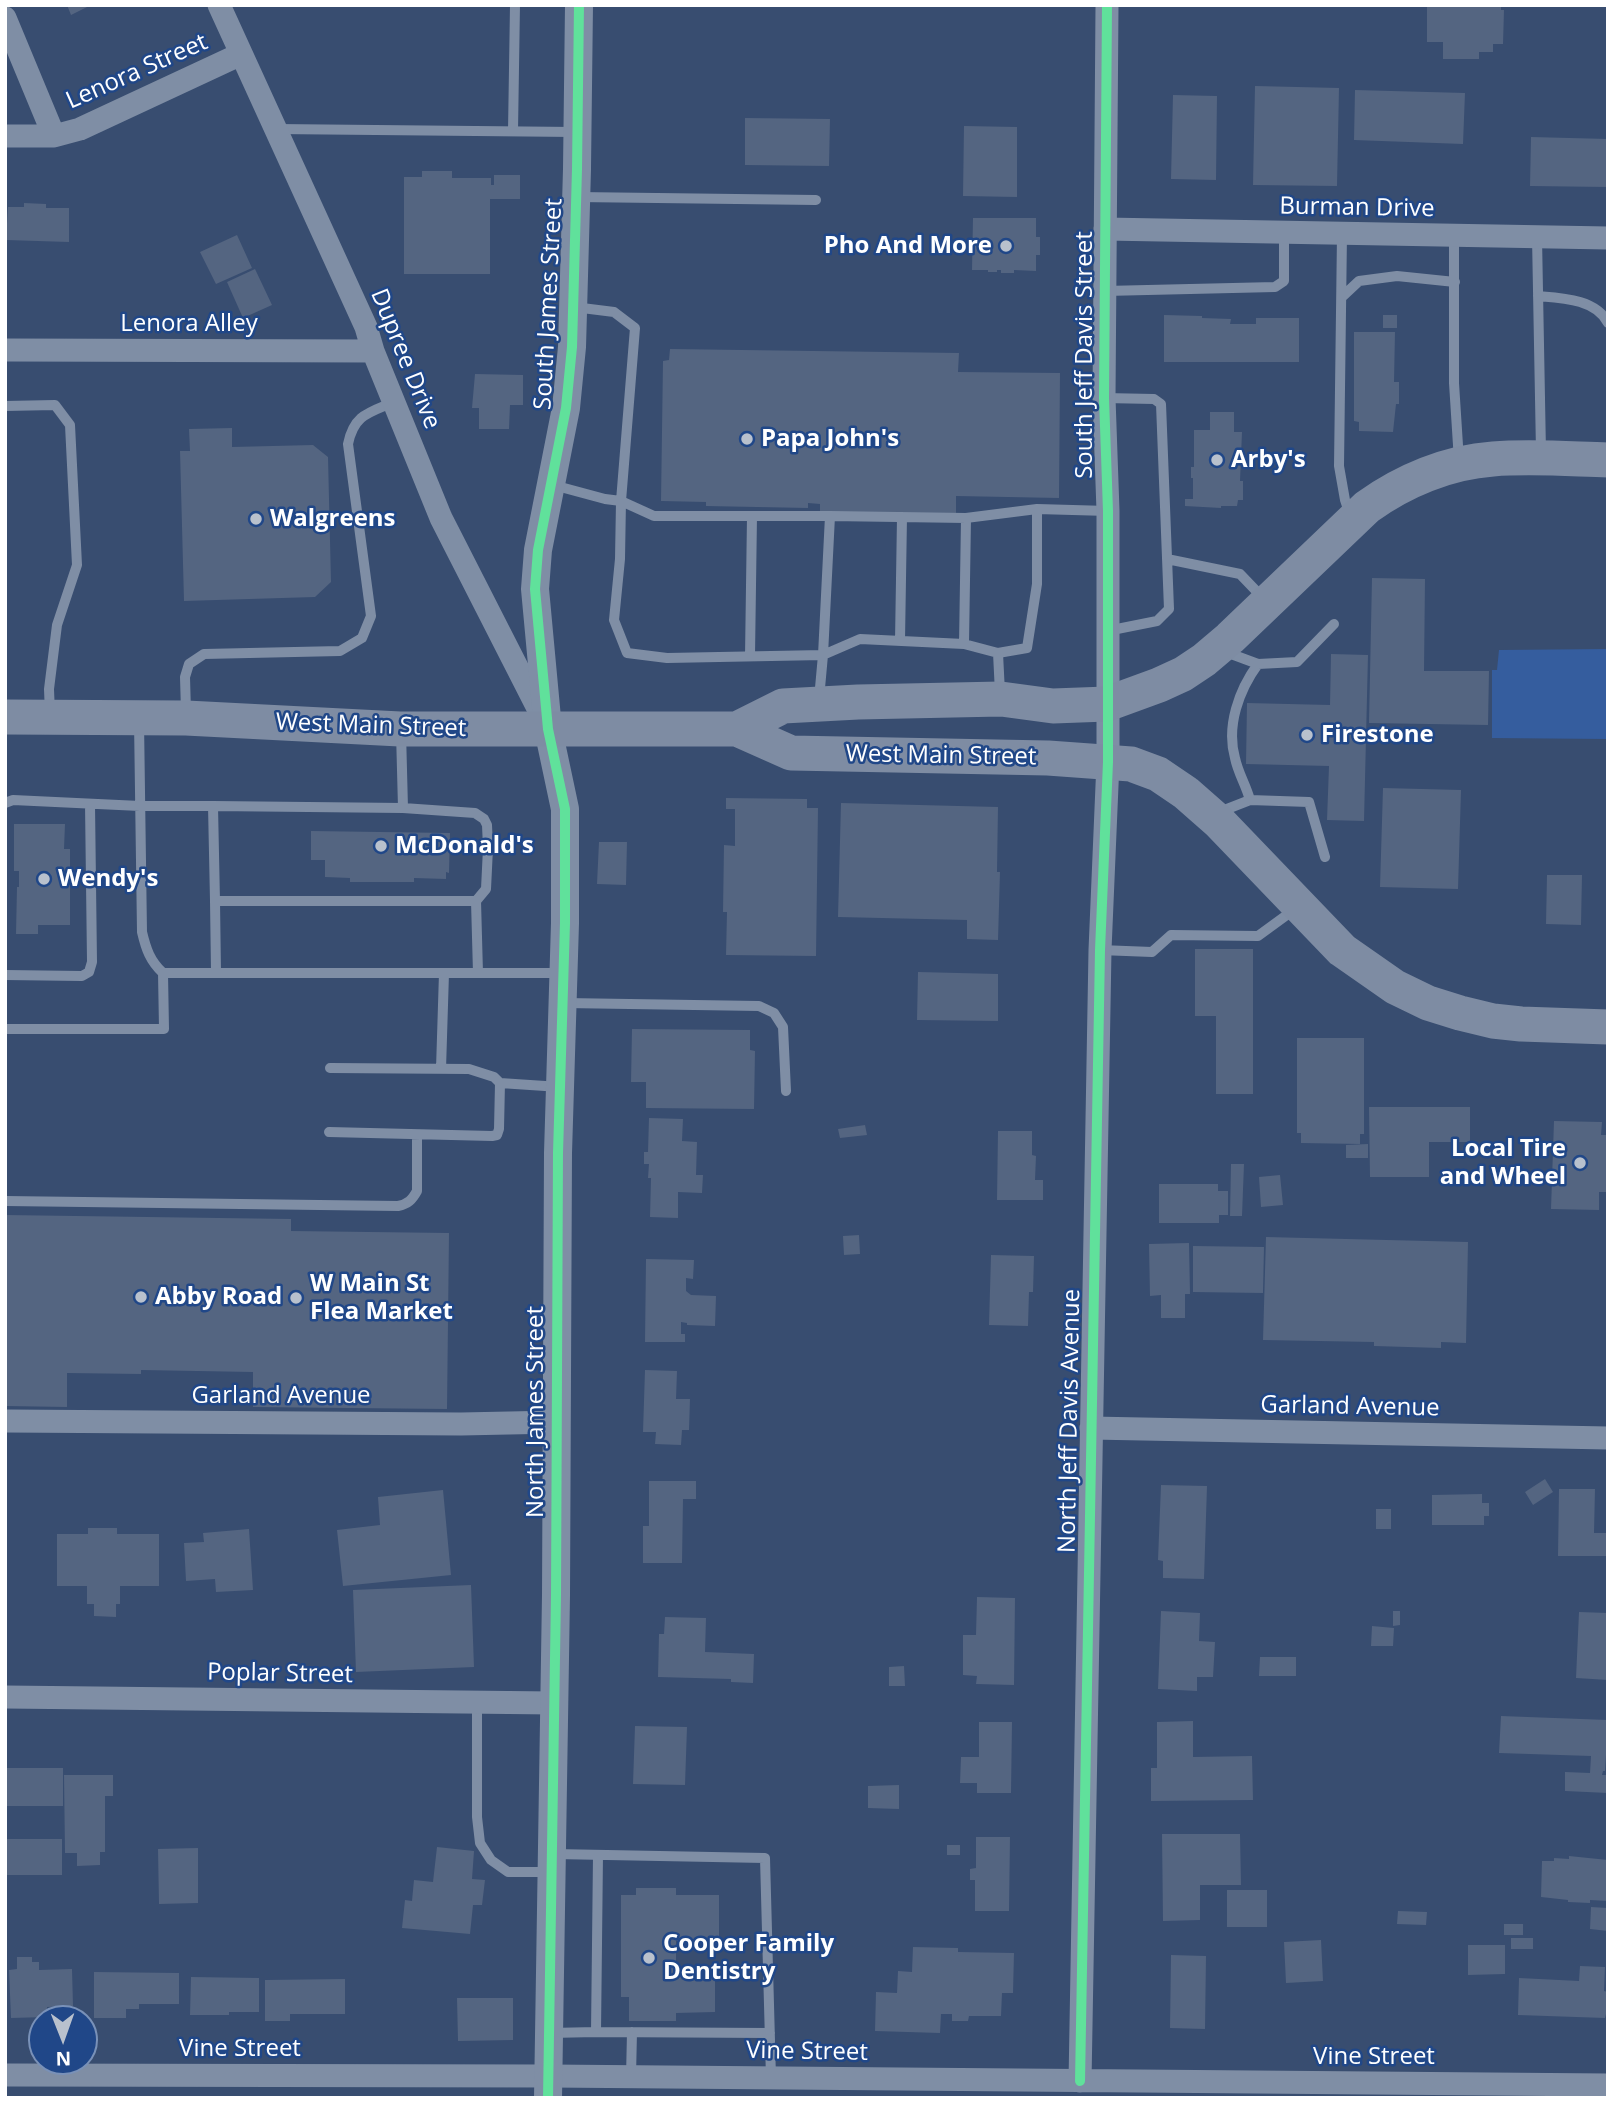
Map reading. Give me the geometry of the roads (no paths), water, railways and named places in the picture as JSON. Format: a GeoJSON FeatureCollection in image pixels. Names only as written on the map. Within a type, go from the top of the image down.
{"type":"FeatureCollection","features":[{"type":"Feature","properties":{"kind":"main road","name":"West Main Street"},"geometry":{"type":"LineString","coordinates":[[737,729],[783,706],[1001,699],[1053,706],[1107,704],[1183,674],[1217,649],[1353,520],[1392,489],[1459,464],[1492,459],[1608,460]]}},
{"type":"Feature","properties":{"kind":"main road","name":"West Main Street"},"geometry":{"type":"LineString","coordinates":[[5,717],[186,718],[400,729],[737,729],[791,753],[1048,758],[1131,764],[1158,774],[1216,818],[1342,950],[1395,987],[1428,1003],[1493,1021],[1608,1027]]}},
{"type":"Feature","properties":{"kind":"street","name":"Dupree Drive"},"geometry":{"type":"LineString","coordinates":[[219,5],[366,327],[373,351],[441,518],[548,729]]}},
{"type":"Feature","properties":{"kind":"street","name":"South James Street"},"geometry":{"type":"LineString","coordinates":[[548,729],[535,589],[538,550],[566,408],[574,307],[579,5]]}},
{"type":"Feature","properties":{"kind":"street","name":"South Jeff Davis Street"},"geometry":{"type":"LineString","coordinates":[[1107,5],[1104,398],[1108,511],[1108,762]]}},
{"type":"Feature","properties":{"kind":"street","name":"Lenora Street"},"geometry":{"type":"LineString","coordinates":[[5,18],[54,136]]}},
{"type":"Feature","properties":{"kind":"street","name":"Lenora Street"},"geometry":{"type":"LineString","coordinates":[[5,135],[54,136],[79,129],[241,54]]}},
{"type":"Feature","properties":{"kind":"street","name":"Burman Drive"},"geometry":{"type":"LineString","coordinates":[[1105,229],[1608,239]]}},
{"type":"Feature","properties":{"kind":"street","name":"Lenora Alley"},"geometry":{"type":"LineString","coordinates":[[5,350],[373,351]]}},
{"type":"Feature","properties":{"kind":"street","name":"North James Street"},"geometry":{"type":"LineString","coordinates":[[548,729],[565,809],[564,973],[558,1153],[556,1595],[548,2087]]}},
{"type":"Feature","properties":{"kind":"street","name":"North Jeff Davis Avenue"},"geometry":{"type":"LineString","coordinates":[[1080,2081],[1100,950],[1108,762]]}},
{"type":"Feature","properties":{"kind":"street","name":"Garland Avenue"},"geometry":{"type":"LineString","coordinates":[[5,1421],[447,1424],[557,1422]]}},
{"type":"Feature","properties":{"kind":"street","name":"Garland Avenue"},"geometry":{"type":"LineString","coordinates":[[1091,1428],[1608,1438]]}},
{"type":"Feature","properties":{"kind":"street","name":"Poplar Street"},"geometry":{"type":"LineString","coordinates":[[5,1697],[554,1703]]}},
{"type":"Feature","properties":{"kind":"street","name":"Vine Street"},"geometry":{"type":"LineString","coordinates":[[5,2075],[548,2087],[631,2077],[1608,2085]]}},
{"type":"Feature","properties":{"kind":"lane"},"geometry":{"type":"LineString","coordinates":[[513,131],[515,5]]}},
{"type":"Feature","properties":{"kind":"lane"},"geometry":{"type":"LineString","coordinates":[[275,129],[578,132]]}},
{"type":"Feature","properties":{"kind":"lane"},"geometry":{"type":"LineString","coordinates":[[577,197],[816,200]]}},
{"type":"Feature","properties":{"kind":"lane"},"geometry":{"type":"LineString","coordinates":[[1105,290],[1275,287],[1284,281],[1284,233]]}},
{"type":"Feature","properties":{"kind":"lane"},"geometry":{"type":"LineString","coordinates":[[1342,234],[1339,467],[1345,500],[1353,520]]}},
{"type":"Feature","properties":{"kind":"lane"},"geometry":{"type":"LineString","coordinates":[[1454,236],[1454,383],[1459,464]]}},
{"type":"Feature","properties":{"kind":"lane"},"geometry":{"type":"LineString","coordinates":[[1537,237],[1541,459]]}},
{"type":"Feature","properties":{"kind":"lane"},"geometry":{"type":"LineString","coordinates":[[1343,296],[1359,281],[1398,276],[1455,282]]}},
{"type":"Feature","properties":{"kind":"lane"},"geometry":{"type":"LineString","coordinates":[[1538,296],[1574,300],[1593,308],[1608,323]]}},
{"type":"Feature","properties":{"kind":"lane"},"geometry":{"type":"LineString","coordinates":[[574,307],[614,312],[635,328],[614,620],[627,653],[667,658],[823,655],[860,639],[964,644],[998,653],[1027,648],[1037,584],[1037,509]]}},
{"type":"Feature","properties":{"kind":"lane"},"geometry":{"type":"LineString","coordinates":[[1104,398],[1154,399],[1161,404],[1169,609],[1157,621],[1107,631]]}},
{"type":"Feature","properties":{"kind":"lane"},"geometry":{"type":"LineString","coordinates":[[186,718],[185,677],[189,664],[204,654],[340,651],[362,638],[370,616],[348,444],[351,429],[361,416],[394,402]]}},
{"type":"Feature","properties":{"kind":"lane"},"geometry":{"type":"LineString","coordinates":[[5,406],[55,405],[70,425],[77,565],[57,625],[50,689],[50,717]]}},
{"type":"Feature","properties":{"kind":"lane"},"geometry":{"type":"LineString","coordinates":[[550,485],[621,501],[654,516],[966,518],[1037,509],[1108,511]]}},
{"type":"Feature","properties":{"kind":"lane"},"geometry":{"type":"LineString","coordinates":[[750,656],[752,516]]}},
{"type":"Feature","properties":{"kind":"lane"},"geometry":{"type":"LineString","coordinates":[[818,704],[830,516]]}},
{"type":"Feature","properties":{"kind":"lane"},"geometry":{"type":"LineString","coordinates":[[900,641],[902,517]]}},
{"type":"Feature","properties":{"kind":"lane"},"geometry":{"type":"LineString","coordinates":[[964,644],[966,518]]}},
{"type":"Feature","properties":{"kind":"lane"},"geometry":{"type":"LineString","coordinates":[[1167,559],[1240,574],[1267,603]]}},
{"type":"Feature","properties":{"kind":"lane"},"geometry":{"type":"LineString","coordinates":[[1217,649],[1258,664],[1297,662],[1334,624]]}},
{"type":"Feature","properties":{"kind":"lane"},"geometry":{"type":"LineString","coordinates":[[998,653],[1001,699]]}},
{"type":"Feature","properties":{"kind":"lane"},"geometry":{"type":"LineString","coordinates":[[1250,800],[1233,754],[1233,717],[1248,677],[1258,664]]}},
{"type":"Feature","properties":{"kind":"lane"},"geometry":{"type":"LineString","coordinates":[[139,718],[142,932],[145,948],[152,962],[163,972],[564,973]]}},
{"type":"Feature","properties":{"kind":"lane"},"geometry":{"type":"LineString","coordinates":[[400,729],[403,808]]}},
{"type":"Feature","properties":{"kind":"lane"},"geometry":{"type":"LineString","coordinates":[[5,803],[13,800],[140,806],[403,808],[475,813],[484,819],[487,825],[488,848],[486,889],[476,901],[478,973]]}},
{"type":"Feature","properties":{"kind":"lane"},"geometry":{"type":"LineString","coordinates":[[1216,818],[1227,809],[1250,800],[1309,802],[1325,857]]}},
{"type":"Feature","properties":{"kind":"lane"},"geometry":{"type":"LineString","coordinates":[[5,975],[82,976],[89,972],[92,962],[90,804]]}},
{"type":"Feature","properties":{"kind":"lane"},"geometry":{"type":"LineString","coordinates":[[212,806],[216,972]]}},
{"type":"Feature","properties":{"kind":"lane"},"geometry":{"type":"LineString","coordinates":[[215,901],[476,901]]}},
{"type":"Feature","properties":{"kind":"lane"},"geometry":{"type":"LineString","coordinates":[[1100,950],[1152,952],[1171,936],[1258,936],[1299,906]]}},
{"type":"Feature","properties":{"kind":"lane"},"geometry":{"type":"LineString","coordinates":[[5,1029],[164,1029],[163,972]]}},
{"type":"Feature","properties":{"kind":"lane"},"geometry":{"type":"LineString","coordinates":[[441,1069],[444,973]]}},
{"type":"Feature","properties":{"kind":"lane"},"geometry":{"type":"LineString","coordinates":[[562,1003],[759,1006],[774,1013],[783,1027],[786,1091]]}},
{"type":"Feature","properties":{"kind":"lane"},"geometry":{"type":"LineString","coordinates":[[330,1068],[468,1069],[494,1077],[500,1083],[560,1087]]}},
{"type":"Feature","properties":{"kind":"lane"},"geometry":{"type":"LineString","coordinates":[[329,1132],[496,1135],[499,1129],[500,1083]]}},
{"type":"Feature","properties":{"kind":"lane"},"geometry":{"type":"LineString","coordinates":[[5,1200],[398,1206],[407,1204],[417,1191],[417,1135]]}},
{"type":"Feature","properties":{"kind":"lane"},"geometry":{"type":"LineString","coordinates":[[477,1703],[477,1817],[480,1843],[491,1860],[508,1872],[598,1855],[765,1858],[771,2078]]}},
{"type":"Feature","properties":{"kind":"lane"},"geometry":{"type":"LineString","coordinates":[[596,2032],[598,1855]]}},
{"type":"Feature","properties":{"kind":"lane"},"geometry":{"type":"LineString","coordinates":[[631,2077],[632,2032]]}},
{"type":"Feature","properties":{"kind":"lane"},"geometry":{"type":"LineString","coordinates":[[549,2033],[770,2034]]}},
{"type":"Feature","properties":{"kind":"place","name":"Pho And More"},"geometry":{"type":"Point","coordinates":[1006,246]}},
{"type":"Feature","properties":{"kind":"place","name":"Papa John's"},"geometry":{"type":"Point","coordinates":[747,439]}},
{"type":"Feature","properties":{"kind":"place","name":"Arby's"},"geometry":{"type":"Point","coordinates":[1217,460]}},
{"type":"Feature","properties":{"kind":"place","name":"Walgreens"},"geometry":{"type":"Point","coordinates":[256,519]}},
{"type":"Feature","properties":{"kind":"place","name":"Firestone"},"geometry":{"type":"Point","coordinates":[1307,735]}},
{"type":"Feature","properties":{"kind":"place","name":"McDonald's"},"geometry":{"type":"Point","coordinates":[381,846]}},
{"type":"Feature","properties":{"kind":"place","name":"Wendy's"},"geometry":{"type":"Point","coordinates":[44,879]}},
{"type":"Feature","properties":{"kind":"place","name":"Local Tire and Wheel"},"geometry":{"type":"Point","coordinates":[1580,1163]}},
{"type":"Feature","properties":{"kind":"place","name":"Abby Road"},"geometry":{"type":"Point","coordinates":[141,1297]}},
{"type":"Feature","properties":{"kind":"place","name":"W Main St Flea Market"},"geometry":{"type":"Point","coordinates":[296,1298]}},
{"type":"Feature","properties":{"kind":"place","name":"Cooper Family Dentistry"},"geometry":{"type":"Point","coordinates":[649,1958]}}]}
